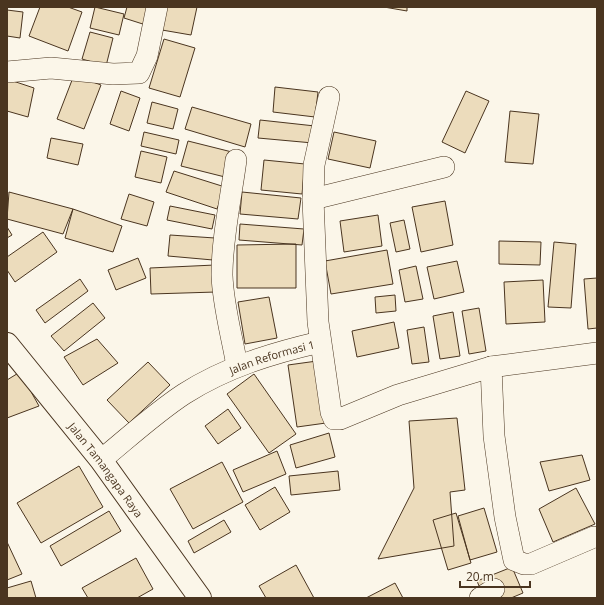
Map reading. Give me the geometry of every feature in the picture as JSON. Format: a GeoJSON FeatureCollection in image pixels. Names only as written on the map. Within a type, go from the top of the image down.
{"type":"FeatureCollection","features":[{"type":"Feature","properties":{"kind":"main road","name":"Jalan Tamangapa Raya"},"geometry":{"type":"LineString","coordinates":[[7,344],[101,460],[200,598]]}},
{"type":"Feature","properties":{"kind":"street"},"geometry":{"type":"LineString","coordinates":[[7,72],[51,68],[113,74],[139,73],[147,56],[157,7]]}},
{"type":"Feature","properties":{"kind":"street","name":"Jalan Reformasi 1"},"geometry":{"type":"LineString","coordinates":[[101,460],[177,399],[237,366],[279,352],[320,342],[313,199],[314,165],[329,97]]}},
{"type":"Feature","properties":{"kind":"street"},"geometry":{"type":"LineString","coordinates":[[236,160],[222,257],[222,277],[237,366]]}},
{"type":"Feature","properties":{"kind":"street"},"geometry":{"type":"LineString","coordinates":[[313,199],[444,167]]}},
{"type":"Feature","properties":{"kind":"street"},"geometry":{"type":"LineString","coordinates":[[320,342],[331,412],[334,419],[337,420],[398,395],[491,367],[533,360],[597,353]]}},
{"type":"Feature","properties":{"kind":"street"},"geometry":{"type":"LineString","coordinates":[[491,367],[494,436],[505,517],[514,560],[524,564],[531,564],[594,537]]}},
{"type":"Feature","properties":{"kind":"building"},"geometry":{"type":"Polygon","coordinates":[[[40,7],[68,7],[82,12],[68,51],[29,36],[40,7]]]}},
{"type":"Feature","properties":{"kind":"building"},"geometry":{"type":"Polygon","coordinates":[[[95,7],[124,14],[119,35],[90,28],[95,7]]]}},
{"type":"Feature","properties":{"kind":"building"},"geometry":{"type":"Polygon","coordinates":[[[127,7],[154,7],[149,26],[124,18],[127,7]]]}},
{"type":"Feature","properties":{"kind":"building"},"geometry":{"type":"Polygon","coordinates":[[[167,7],[197,7],[191,35],[162,30],[167,7]]]}},
{"type":"Feature","properties":{"kind":"building"},"geometry":{"type":"Polygon","coordinates":[[[384,7],[407,7],[407,11],[384,7]]]}},
{"type":"Feature","properties":{"kind":"building"},"geometry":{"type":"Polygon","coordinates":[[[7,10],[23,12],[20,38],[7,36],[7,10]]]}},
{"type":"Feature","properties":{"kind":"building"},"geometry":{"type":"Polygon","coordinates":[[[90,32],[113,38],[106,66],[82,59],[90,32]]]}},
{"type":"Feature","properties":{"kind":"building"},"geometry":{"type":"Polygon","coordinates":[[[164,39],[195,48],[180,97],[149,88],[164,39]]]}},
{"type":"Feature","properties":{"kind":"building"},"geometry":{"type":"Polygon","coordinates":[[[74,75],[101,85],[84,129],[57,119],[74,75]]]}},
{"type":"Feature","properties":{"kind":"building"},"geometry":{"type":"Polygon","coordinates":[[[7,79],[34,88],[28,117],[7,111],[7,79]]]}},
{"type":"Feature","properties":{"kind":"building"},"geometry":{"type":"Polygon","coordinates":[[[275,87],[318,92],[315,117],[273,112],[275,87]]]}},
{"type":"Feature","properties":{"kind":"building"},"geometry":{"type":"Polygon","coordinates":[[[121,91],[140,98],[129,131],[110,124],[121,91]]]}},
{"type":"Feature","properties":{"kind":"building"},"geometry":{"type":"Polygon","coordinates":[[[466,91],[489,101],[465,153],[442,142],[466,91]]]}},
{"type":"Feature","properties":{"kind":"building"},"geometry":{"type":"Polygon","coordinates":[[[152,102],[178,109],[173,129],[147,123],[152,102]]]}},
{"type":"Feature","properties":{"kind":"building"},"geometry":{"type":"Polygon","coordinates":[[[192,107],[251,124],[245,147],[185,129],[192,107]]]}},
{"type":"Feature","properties":{"kind":"building"},"geometry":{"type":"Polygon","coordinates":[[[510,111],[539,114],[533,164],[505,162],[510,111]]]}},
{"type":"Feature","properties":{"kind":"building"},"geometry":{"type":"Polygon","coordinates":[[[260,120],[315,126],[313,143],[258,138],[260,120]]]}},
{"type":"Feature","properties":{"kind":"building"},"geometry":{"type":"Polygon","coordinates":[[[144,132],[179,140],[176,154],[141,146],[144,132]]]}},
{"type":"Feature","properties":{"kind":"building"},"geometry":{"type":"Polygon","coordinates":[[[334,132],[376,141],[370,168],[328,159],[334,132]]]}},
{"type":"Feature","properties":{"kind":"building"},"geometry":{"type":"Polygon","coordinates":[[[51,138],[83,144],[78,165],[47,158],[51,138]]]}},
{"type":"Feature","properties":{"kind":"building"},"geometry":{"type":"Polygon","coordinates":[[[188,141],[232,152],[225,177],[181,166],[188,141]]]}},
{"type":"Feature","properties":{"kind":"building"},"geometry":{"type":"Polygon","coordinates":[[[141,151],[167,157],[161,183],[135,177],[141,151]]]}},
{"type":"Feature","properties":{"kind":"building"},"geometry":{"type":"Polygon","coordinates":[[[264,160],[305,164],[302,194],[261,190],[264,160]]]}},
{"type":"Feature","properties":{"kind":"building"},"geometry":{"type":"Polygon","coordinates":[[[174,171],[225,187],[217,209],[166,192],[174,171]]]}},
{"type":"Feature","properties":{"kind":"building"},"geometry":{"type":"Polygon","coordinates":[[[9,192],[73,209],[63,234],[7,219],[9,192]]]}},
{"type":"Feature","properties":{"kind":"building"},"geometry":{"type":"Polygon","coordinates":[[[242,192],[301,198],[298,219],[240,214],[242,192]]]}},
{"type":"Feature","properties":{"kind":"building"},"geometry":{"type":"Polygon","coordinates":[[[129,194],[154,202],[147,226],[121,219],[129,194]]]}},
{"type":"Feature","properties":{"kind":"building"},"geometry":{"type":"Polygon","coordinates":[[[445,201],[453,245],[421,252],[412,207],[445,201]]]}},
{"type":"Feature","properties":{"kind":"building"},"geometry":{"type":"Polygon","coordinates":[[[170,206],[215,215],[212,229],[167,220],[170,206]]]}},
{"type":"Feature","properties":{"kind":"building"},"geometry":{"type":"Polygon","coordinates":[[[73,209],[122,226],[113,252],[65,238],[73,209]]]}},
{"type":"Feature","properties":{"kind":"building"},"geometry":{"type":"Polygon","coordinates":[[[378,215],[382,246],[344,252],[340,221],[378,215]]]}},
{"type":"Feature","properties":{"kind":"building"},"geometry":{"type":"Polygon","coordinates":[[[404,220],[410,249],[396,252],[390,223],[404,220]]]}},
{"type":"Feature","properties":{"kind":"building"},"geometry":{"type":"Polygon","coordinates":[[[240,224],[304,229],[302,245],[239,240],[240,224]]]}},
{"type":"Feature","properties":{"kind":"building"},"geometry":{"type":"Polygon","coordinates":[[[7,227],[12,235],[7,238],[7,227]]]}},
{"type":"Feature","properties":{"kind":"building"},"geometry":{"type":"Polygon","coordinates":[[[43,232],[57,252],[15,282],[7,270],[7,257],[43,232]]]}},
{"type":"Feature","properties":{"kind":"building"},"geometry":{"type":"Polygon","coordinates":[[[170,235],[215,238],[213,260],[168,256],[170,235]]]}},
{"type":"Feature","properties":{"kind":"building"},"geometry":{"type":"Polygon","coordinates":[[[499,241],[541,242],[540,265],[499,264],[499,241]]]}},
{"type":"Feature","properties":{"kind":"building"},"geometry":{"type":"Polygon","coordinates":[[[554,242],[576,244],[571,308],[548,307],[554,242]]]}},
{"type":"Feature","properties":{"kind":"building"},"geometry":{"type":"Polygon","coordinates":[[[296,244],[296,288],[237,288],[237,245],[296,244]]]}},
{"type":"Feature","properties":{"kind":"building"},"geometry":{"type":"Polygon","coordinates":[[[387,250],[393,284],[331,294],[325,261],[387,250]]]}},
{"type":"Feature","properties":{"kind":"building"},"geometry":{"type":"Polygon","coordinates":[[[138,258],[146,278],[116,290],[108,270],[138,258]]]}},
{"type":"Feature","properties":{"kind":"building"},"geometry":{"type":"Polygon","coordinates":[[[457,261],[464,292],[434,299],[427,267],[457,261]]]}},
{"type":"Feature","properties":{"kind":"building"},"geometry":{"type":"Polygon","coordinates":[[[215,265],[216,292],[151,294],[150,268],[215,265]]]}},
{"type":"Feature","properties":{"kind":"building"},"geometry":{"type":"Polygon","coordinates":[[[416,266],[423,299],[405,302],[399,270],[416,266]]]}},
{"type":"Feature","properties":{"kind":"building"},"geometry":{"type":"Polygon","coordinates":[[[597,278],[597,328],[588,329],[584,279],[597,278]]]}},
{"type":"Feature","properties":{"kind":"building"},"geometry":{"type":"Polygon","coordinates":[[[80,279],[88,291],[45,323],[36,310],[80,279]]]}},
{"type":"Feature","properties":{"kind":"building"},"geometry":{"type":"Polygon","coordinates":[[[543,280],[545,322],[506,324],[504,282],[543,280]]]}},
{"type":"Feature","properties":{"kind":"building"},"geometry":{"type":"Polygon","coordinates":[[[395,295],[396,311],[376,313],[375,297],[395,295]]]}},
{"type":"Feature","properties":{"kind":"building"},"geometry":{"type":"Polygon","coordinates":[[[269,297],[277,338],[245,344],[238,302],[269,297]]]}},
{"type":"Feature","properties":{"kind":"building"},"geometry":{"type":"Polygon","coordinates":[[[93,303],[105,318],[64,351],[51,336],[93,303]]]}},
{"type":"Feature","properties":{"kind":"building"},"geometry":{"type":"Polygon","coordinates":[[[479,308],[486,351],[469,354],[462,311],[479,308]]]}},
{"type":"Feature","properties":{"kind":"building"},"geometry":{"type":"Polygon","coordinates":[[[453,312],[460,356],[440,359],[433,316],[453,312]]]}},
{"type":"Feature","properties":{"kind":"building"},"geometry":{"type":"Polygon","coordinates":[[[394,322],[399,348],[357,357],[352,331],[394,322]]]}},
{"type":"Feature","properties":{"kind":"building"},"geometry":{"type":"Polygon","coordinates":[[[424,327],[429,362],[412,364],[407,330],[424,327]]]}},
{"type":"Feature","properties":{"kind":"building"},"geometry":{"type":"Polygon","coordinates":[[[97,339],[118,363],[83,385],[64,357],[97,339]]]}},
{"type":"Feature","properties":{"kind":"building"},"geometry":{"type":"Polygon","coordinates":[[[317,361],[326,423],[297,427],[288,365],[317,361]]]}},
{"type":"Feature","properties":{"kind":"building"},"geometry":{"type":"Polygon","coordinates":[[[148,362],[170,385],[129,423],[107,400],[148,362]]]}},
{"type":"Feature","properties":{"kind":"building"},"geometry":{"type":"Polygon","coordinates":[[[20,372],[39,406],[7,418],[7,380],[20,372]]]}},
{"type":"Feature","properties":{"kind":"building"},"geometry":{"type":"Polygon","coordinates":[[[254,374],[296,434],[269,453],[227,394],[254,374]]]}},
{"type":"Feature","properties":{"kind":"building"},"geometry":{"type":"Polygon","coordinates":[[[228,409],[241,428],[218,444],[205,426],[228,409]]]}},
{"type":"Feature","properties":{"kind":"building"},"geometry":{"type":"Polygon","coordinates":[[[457,418],[465,490],[450,492],[454,546],[378,559],[414,488],[409,421],[457,418]]]}},
{"type":"Feature","properties":{"kind":"building"},"geometry":{"type":"Polygon","coordinates":[[[329,433],[335,457],[296,468],[290,445],[329,433]]]}},
{"type":"Feature","properties":{"kind":"building"},"geometry":{"type":"Polygon","coordinates":[[[277,451],[286,474],[243,492],[233,470],[277,451]]]}},
{"type":"Feature","properties":{"kind":"building"},"geometry":{"type":"Polygon","coordinates":[[[582,455],[590,480],[549,491],[540,462],[582,455]]]}},
{"type":"Feature","properties":{"kind":"building"},"geometry":{"type":"Polygon","coordinates":[[[222,462],[243,502],[193,529],[170,489],[222,462]]]}},
{"type":"Feature","properties":{"kind":"building"},"geometry":{"type":"Polygon","coordinates":[[[79,466],[103,507],[41,543],[17,503],[79,466]]]}},
{"type":"Feature","properties":{"kind":"building"},"geometry":{"type":"Polygon","coordinates":[[[338,471],[340,490],[291,495],[289,476],[338,471]]]}},
{"type":"Feature","properties":{"kind":"building"},"geometry":{"type":"Polygon","coordinates":[[[275,487],[290,512],[260,530],[245,505],[275,487]]]}},
{"type":"Feature","properties":{"kind":"building"},"geometry":{"type":"Polygon","coordinates":[[[576,488],[595,524],[553,542],[539,509],[576,488]]]}},
{"type":"Feature","properties":{"kind":"building"},"geometry":{"type":"Polygon","coordinates":[[[484,508],[497,552],[470,560],[458,516],[484,508]]]}},
{"type":"Feature","properties":{"kind":"building"},"geometry":{"type":"Polygon","coordinates":[[[109,511],[121,531],[61,566],[50,546],[109,511]]]}},
{"type":"Feature","properties":{"kind":"building"},"geometry":{"type":"Polygon","coordinates":[[[456,513],[471,563],[448,570],[433,520],[456,513]]]}},
{"type":"Feature","properties":{"kind":"building"},"geometry":{"type":"Polygon","coordinates":[[[224,520],[231,532],[194,553],[188,541],[224,520]]]}},
{"type":"Feature","properties":{"kind":"building"},"geometry":{"type":"Polygon","coordinates":[[[7,542],[22,574],[7,580],[7,542]]]}},
{"type":"Feature","properties":{"kind":"building"},"geometry":{"type":"Polygon","coordinates":[[[136,558],[153,589],[137,598],[88,598],[82,588],[136,558]]]}},
{"type":"Feature","properties":{"kind":"building"},"geometry":{"type":"Polygon","coordinates":[[[296,565],[314,598],[266,598],[259,586],[296,565]]]}},
{"type":"Feature","properties":{"kind":"building"},"geometry":{"type":"Polygon","coordinates":[[[512,567],[523,593],[511,598],[484,598],[477,581],[512,567]]]}},
{"type":"Feature","properties":{"kind":"building"},"geometry":{"type":"Polygon","coordinates":[[[31,581],[36,598],[7,598],[7,588],[31,581]]]}},
{"type":"Feature","properties":{"kind":"building"},"geometry":{"type":"Polygon","coordinates":[[[395,583],[403,598],[366,598],[395,583]]]}}]}
